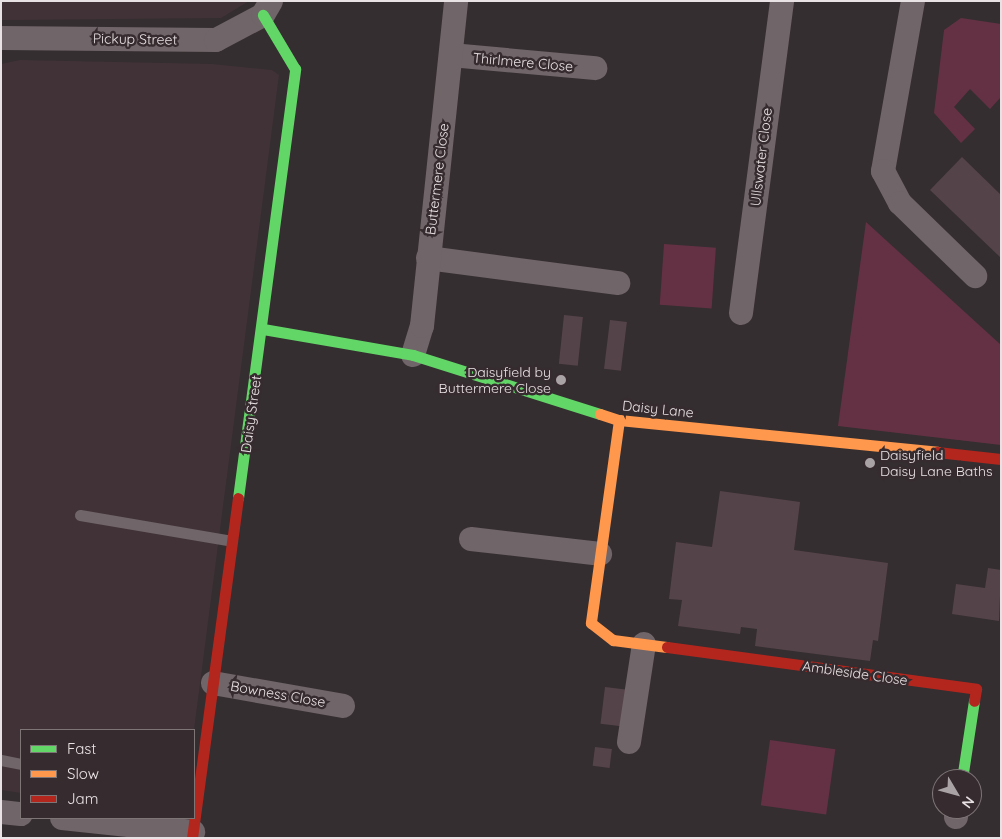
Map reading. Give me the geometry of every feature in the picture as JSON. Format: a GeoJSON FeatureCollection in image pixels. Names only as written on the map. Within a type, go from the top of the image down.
{"type":"FeatureCollection","features":[{"type":"Feature","properties":{"kind":"street","name":"Buttermere Close"},"geometry":{"type":"LineString","coordinates":[[413,355],[422,326],[428,258],[452,55],[456,1]]}},
{"type":"Feature","properties":{"kind":"street","name":"Ullswater Close"},"geometry":{"type":"LineString","coordinates":[[741,313],[782,1]]}},
{"type":"Feature","properties":{"kind":"street"},"geometry":{"type":"LineString","coordinates":[[913,1],[883,171],[900,203],[975,276]]}},
{"type":"Feature","properties":{"kind":"street","name":"Pickup Street"},"geometry":{"type":"LineString","coordinates":[[1,38],[216,40],[267,8]]}},
{"type":"Feature","properties":{"kind":"street","name":"Daisy Street"},"geometry":{"type":"LineString","coordinates":[[195,814],[263,329],[295,68],[267,8]]}},
{"type":"Feature","properties":{"kind":"street","name":"Thirlmere Close"},"geometry":{"type":"LineString","coordinates":[[452,55],[596,68]]}},
{"type":"Feature","properties":{"kind":"street"},"geometry":{"type":"LineString","coordinates":[[428,258],[618,283]]}},
{"type":"Feature","properties":{"kind":"street","name":"Daisy Lane"},"geometry":{"type":"LineString","coordinates":[[263,329],[413,355],[618,420],[1001,459]]}},
{"type":"Feature","properties":{"kind":"street","name":"Ambleside Close"},"geometry":{"type":"LineString","coordinates":[[618,420],[591,623],[613,640],[976,689],[964,769]]}},
{"type":"Feature","properties":{"kind":"street"},"geometry":{"type":"LineString","coordinates":[[471,538],[600,554]]}},
{"type":"Feature","properties":{"kind":"street"},"geometry":{"type":"LineString","coordinates":[[629,742],[644,644]]}},
{"type":"Feature","properties":{"kind":"street","name":"Bowness Close"},"geometry":{"type":"LineString","coordinates":[[214,683],[343,706]]}},
{"type":"Feature","properties":{"kind":"street"},"geometry":{"type":"LineString","coordinates":[[1,812],[20,814]]}},
{"type":"Feature","properties":{"kind":"street"},"geometry":{"type":"LineString","coordinates":[[86,819],[158,822],[192,835]]}},
{"type":"Feature","properties":{"kind":"street","name":"Daisy Street"},"geometry":{"type":"LineString","coordinates":[[192,835],[194,819]]}},
{"type":"Feature","properties":{"kind":"lane"},"geometry":{"type":"LineString","coordinates":[[80,515],[233,542]]}},
{"type":"Feature","properties":{"kind":"lane"},"geometry":{"type":"LineString","coordinates":[[1,760],[20,764]]}},
{"type":"Feature","properties":{"kind":"shaded area"},"geometry":{"type":"Polygon","coordinates":[[[1,1],[249,1],[221,18],[1,20],[1,1]]]}},
{"type":"Feature","properties":{"kind":"shaded area"},"geometry":{"type":"Polygon","coordinates":[[[961,18],[1001,24],[1001,97],[990,109],[970,89],[954,107],[975,129],[961,143],[934,113],[944,30],[961,18]]]}},
{"type":"Feature","properties":{"kind":"shaded area"},"geometry":{"type":"Polygon","coordinates":[[[20,60],[212,64],[272,70],[279,75],[194,729],[20,729],[20,793],[1,790],[1,64],[20,60]]]}},
{"type":"Feature","properties":{"kind":"shaded area"},"geometry":{"type":"Polygon","coordinates":[[[866,222],[1001,345],[1001,445],[838,426],[866,222]]]}},
{"type":"Feature","properties":{"kind":"shaded area"},"geometry":{"type":"Polygon","coordinates":[[[664,244],[716,248],[712,308],[660,305],[664,244]]]}},
{"type":"Feature","properties":{"kind":"shaded area"},"geometry":{"type":"Polygon","coordinates":[[[770,740],[835,749],[826,815],[761,805],[770,740]]]}},
{"type":"Feature","properties":{"kind":"building"},"geometry":{"type":"Polygon","coordinates":[[[962,157],[1001,195],[1001,258],[930,190],[962,157]]]}},
{"type":"Feature","properties":{"kind":"building"},"geometry":{"type":"Polygon","coordinates":[[[564,315],[583,317],[578,366],[559,364],[564,315]]]}},
{"type":"Feature","properties":{"kind":"building"},"geometry":{"type":"Polygon","coordinates":[[[610,320],[627,322],[621,371],[604,369],[610,320]]]}},
{"type":"Feature","properties":{"kind":"building"},"geometry":{"type":"Polygon","coordinates":[[[720,491],[800,502],[794,550],[888,563],[878,641],[873,640],[870,661],[755,646],[757,629],[741,627],[740,634],[678,626],[682,600],[669,599],[676,542],[712,547],[720,491]]]}},
{"type":"Feature","properties":{"kind":"building"},"geometry":{"type":"Polygon","coordinates":[[[988,568],[1001,570],[999,621],[952,614],[956,584],[985,588],[988,568]]]}},
{"type":"Feature","properties":{"kind":"building"},"geometry":{"type":"Polygon","coordinates":[[[605,687],[630,690],[625,727],[600,724],[605,687]]]}},
{"type":"Feature","properties":{"kind":"building"},"geometry":{"type":"Polygon","coordinates":[[[595,747],[612,749],[610,768],[593,766],[595,747]]]}},
{"type":"Feature","properties":{"kind":"traffic: fast"},"geometry":{"type":"LineString","coordinates":[[238,498],[295,69],[263,15]]}},
{"type":"Feature","properties":{"kind":"traffic: fast"},"geometry":{"type":"LineString","coordinates":[[263,329],[413,355],[600,414]]}},
{"type":"Feature","properties":{"kind":"traffic: fast"},"geometry":{"type":"LineString","coordinates":[[964,769],[974,701]]}},
{"type":"Feature","properties":{"kind":"traffic: slow"},"geometry":{"type":"LineString","coordinates":[[600,414],[619,420],[937,452]]}},
{"type":"Feature","properties":{"kind":"traffic: slow"},"geometry":{"type":"LineString","coordinates":[[619,420],[591,623],[613,640],[667,647]]}},
{"type":"Feature","properties":{"kind":"traffic: jam"},"geometry":{"type":"LineString","coordinates":[[937,452],[1001,459]]}},
{"type":"Feature","properties":{"kind":"traffic: jam"},"geometry":{"type":"LineString","coordinates":[[195,816],[238,498]]}},
{"type":"Feature","properties":{"kind":"traffic: jam"},"geometry":{"type":"LineString","coordinates":[[667,647],[976,689],[974,701]]}},
{"type":"Feature","properties":{"kind":"traffic: jam"},"geometry":{"type":"LineString","coordinates":[[192,838],[195,819]]}},
{"type":"Feature","properties":{"kind":"place","name":"Daisyfield by Buttermere Close"},"geometry":{"type":"Point","coordinates":[561,380]}},
{"type":"Feature","properties":{"kind":"place","name":"Daisyfield Daisy Lane Baths"},"geometry":{"type":"Point","coordinates":[870,463]}}]}
